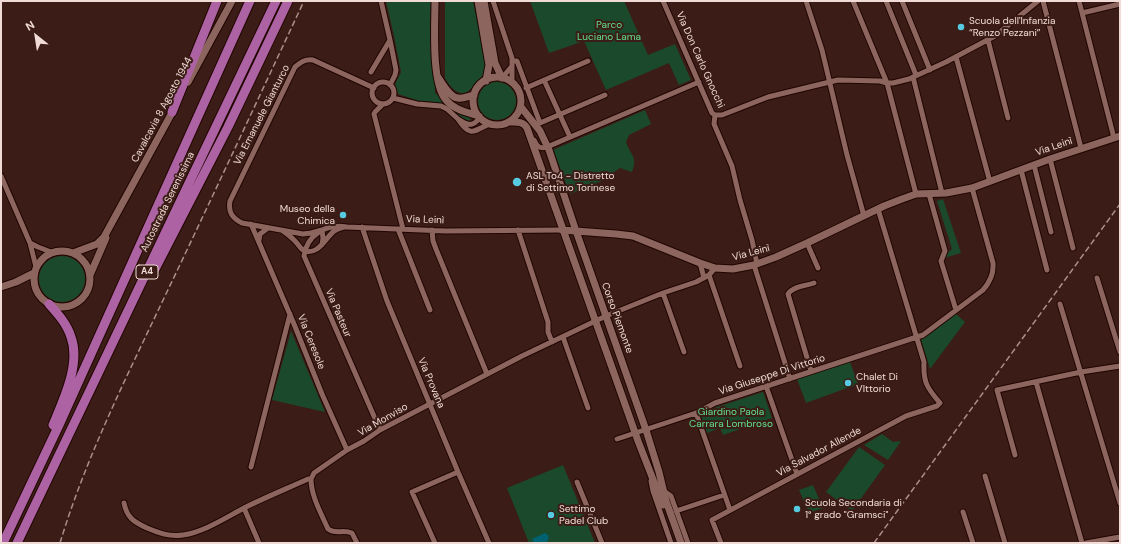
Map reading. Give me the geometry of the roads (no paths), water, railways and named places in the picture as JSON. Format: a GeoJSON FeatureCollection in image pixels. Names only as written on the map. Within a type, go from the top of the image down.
{"type":"FeatureCollection","features":[{"type":"Feature","properties":{"kind":"highway"},"geometry":{"type":"LineString","coordinates":[[172,112],[217,1]]}},
{"type":"Feature","properties":{"kind":"highway","name":"Autostrada Serenissima"},"geometry":{"type":"LineString","coordinates":[[3,543],[59,425],[250,1]]}},
{"type":"Feature","properties":{"kind":"highway","name":"Autostrada Serenissima"},"geometry":{"type":"LineString","coordinates":[[17,543],[276,1]]}},
{"type":"Feature","properties":{"kind":"highway"},"geometry":{"type":"LineString","coordinates":[[49,475],[224,134],[288,1]]}},
{"type":"Feature","properties":{"kind":"highway"},"geometry":{"type":"LineString","coordinates":[[26,493],[66,392],[73,363],[74,351],[72,338],[64,321],[49,304]]}},
{"type":"Feature","properties":{"kind":"main road","name":"Cavalcavia 8 Agosto 1944"},"geometry":{"type":"LineString","coordinates":[[90,274],[110,228],[232,1]]}},
{"type":"Feature","properties":{"kind":"main road"},"geometry":{"type":"LineString","coordinates":[[436,1],[435,40],[439,89],[446,101],[458,109],[480,117]]}},
{"type":"Feature","properties":{"kind":"main road"},"geometry":{"type":"LineString","coordinates":[[478,1],[489,65],[486,80]]}},
{"type":"Feature","properties":{"kind":"main road"},"geometry":{"type":"LineString","coordinates":[[484,1],[495,63],[502,78]]}},
{"type":"Feature","properties":{"kind":"main road"},"geometry":{"type":"LineString","coordinates":[[437,75],[447,90],[454,97],[459,99],[474,95]]}},
{"type":"Feature","properties":{"kind":"main road"},"geometry":{"type":"LineString","coordinates":[[509,122],[514,118],[521,107],[520,93],[517,87],[512,82],[502,78],[496,77],[486,80],[481,84],[474,95],[475,109],[480,117],[489,124],[496,125],[509,122],[522,122],[526,128],[635,434],[663,503],[676,543]]}},
{"type":"Feature","properties":{"kind":"main road","name":"Corso Piemonte"},"geometry":{"type":"LineString","coordinates":[[521,107],[540,131],[547,147],[646,430],[666,501],[681,543]]}},
{"type":"Feature","properties":{"kind":"main road","name":"Via Leinì"},"geometry":{"type":"LineString","coordinates":[[562,230],[633,236],[715,268],[733,269],[776,257],[878,208],[916,194],[942,193],[972,188],[1081,148],[1117,137]]}},
{"type":"Feature","properties":{"kind":"main road","name":"Cavalcavia 8 Agosto 1944"},"geometry":{"type":"LineString","coordinates":[[73,252],[97,244],[110,228]]}},
{"type":"Feature","properties":{"kind":"main road"},"geometry":{"type":"LineString","coordinates":[[58,250],[73,252],[87,265],[90,274],[90,283],[87,292],[82,299],[66,307],[57,307],[49,304],[38,295],[33,281],[35,270],[40,261],[51,252],[58,250]]}},
{"type":"Feature","properties":{"kind":"main road"},"geometry":{"type":"LineString","coordinates":[[1,287],[16,282],[35,270]]}},
{"type":"Feature","properties":{"kind":"main road"},"geometry":{"type":"LineString","coordinates":[[16,282],[25,283],[35,289]]}},
{"type":"Feature","properties":{"kind":"street"},"geometry":{"type":"LineString","coordinates":[[381,1],[396,70],[395,76],[390,85]]}},
{"type":"Feature","properties":{"kind":"street"},"geometry":{"type":"LineString","coordinates":[[493,1],[511,54],[513,76],[512,82]]}},
{"type":"Feature","properties":{"kind":"street","name":"Via Don Carlo Gnocchi"},"geometry":{"type":"LineString","coordinates":[[663,1],[712,113],[715,115],[714,124],[732,166],[752,240],[755,264],[790,379]]}},
{"type":"Feature","properties":{"kind":"street"},"geometry":{"type":"LineString","coordinates":[[806,1],[822,50],[846,155],[864,216]]}},
{"type":"Feature","properties":{"kind":"street"},"geometry":{"type":"LineString","coordinates":[[853,1],[887,83],[916,194]]}},
{"type":"Feature","properties":{"kind":"street"},"geometry":{"type":"LineString","coordinates":[[886,1],[915,76],[942,193]]}},
{"type":"Feature","properties":{"kind":"street"},"geometry":{"type":"LineString","coordinates":[[902,1],[930,70]]}},
{"type":"Feature","properties":{"kind":"street"},"geometry":{"type":"LineString","coordinates":[[715,115],[722,115],[768,97],[838,80],[873,80],[893,83],[915,76],[930,70],[999,34],[1037,1]]}},
{"type":"Feature","properties":{"kind":"street"},"geometry":{"type":"LineString","coordinates":[[1043,1],[1081,148]]}},
{"type":"Feature","properties":{"kind":"street"},"geometry":{"type":"LineString","coordinates":[[1079,1],[1117,137]]}},
{"type":"Feature","properties":{"kind":"street"},"geometry":{"type":"LineString","coordinates":[[1082,13],[1120,4]]}},
{"type":"Feature","properties":{"kind":"street"},"geometry":{"type":"LineString","coordinates":[[371,72],[390,40]]}},
{"type":"Feature","properties":{"kind":"street"},"geometry":{"type":"LineString","coordinates":[[988,40],[1008,118]]}},
{"type":"Feature","properties":{"kind":"street"},"geometry":{"type":"LineString","coordinates":[[956,57],[990,182]]}},
{"type":"Feature","properties":{"kind":"street","name":"Via Emanuele Gianturco"},"geometry":{"type":"LineString","coordinates":[[268,228],[242,223],[236,220],[230,213],[230,201],[295,67],[307,59],[313,60],[374,88]]}},
{"type":"Feature","properties":{"kind":"street"},"geometry":{"type":"LineString","coordinates":[[502,78],[512,63],[517,61],[540,123],[605,95]]}},
{"type":"Feature","properties":{"kind":"street"},"geometry":{"type":"LineString","coordinates":[[526,88],[588,61]]}},
{"type":"Feature","properties":{"kind":"street"},"geometry":{"type":"LineString","coordinates":[[544,80],[570,137]]}},
{"type":"Feature","properties":{"kind":"street"},"geometry":{"type":"LineString","coordinates":[[526,128],[531,131],[540,148],[547,147],[699,82]]}},
{"type":"Feature","properties":{"kind":"street"},"geometry":{"type":"LineString","coordinates":[[382,83],[390,85],[394,91],[393,98],[389,103],[380,103],[373,97],[373,91],[376,86],[382,83]]}},
{"type":"Feature","properties":{"kind":"street"},"geometry":{"type":"LineString","coordinates":[[393,98],[417,104],[441,106],[458,119],[466,130],[476,131],[489,124]]}},
{"type":"Feature","properties":{"kind":"street"},"geometry":{"type":"LineString","coordinates":[[374,114],[401,229],[430,310]]}},
{"type":"Feature","properties":{"kind":"street"},"geometry":{"type":"LineString","coordinates":[[458,119],[469,124],[473,124],[477,122],[480,117]]}},
{"type":"Feature","properties":{"kind":"street"},"geometry":{"type":"LineString","coordinates":[[1050,159],[1073,248]]}},
{"type":"Feature","properties":{"kind":"street"},"geometry":{"type":"LineString","coordinates":[[1034,165],[1051,232]]}},
{"type":"Feature","properties":{"kind":"street"},"geometry":{"type":"LineString","coordinates":[[1021,170],[1047,270]]}},
{"type":"Feature","properties":{"kind":"street"},"geometry":{"type":"LineString","coordinates":[[1,176],[30,243],[35,270]]}},
{"type":"Feature","properties":{"kind":"street","name":"Via Giuseppe Di Vittorio"},"geometry":{"type":"LineString","coordinates":[[617,439],[696,412],[716,403],[927,332],[976,295],[988,284],[993,273],[994,269],[972,188]]}},
{"type":"Feature","properties":{"kind":"street"},"geometry":{"type":"LineString","coordinates":[[929,194],[945,251],[942,261],[956,310]]}},
{"type":"Feature","properties":{"kind":"street"},"geometry":{"type":"LineString","coordinates":[[878,208],[917,336]]}},
{"type":"Feature","properties":{"kind":"street","name":"Via Ceresole"},"geometry":{"type":"LineString","coordinates":[[251,224],[347,450]]}},
{"type":"Feature","properties":{"kind":"street"},"geometry":{"type":"LineString","coordinates":[[259,240],[260,234],[268,228],[306,234],[339,225],[347,227]]}},
{"type":"Feature","properties":{"kind":"street"},"geometry":{"type":"LineString","coordinates":[[282,231],[288,234],[302,250],[314,251],[336,230],[347,227]]}},
{"type":"Feature","properties":{"kind":"street","name":"Via Leinì"},"geometry":{"type":"LineString","coordinates":[[347,227],[432,230],[562,230]]}},
{"type":"Feature","properties":{"kind":"street","name":"Via Provana"},"geometry":{"type":"LineString","coordinates":[[362,227],[387,301],[489,543]]}},
{"type":"Feature","properties":{"kind":"street"},"geometry":{"type":"LineString","coordinates":[[322,230],[322,245]]}},
{"type":"Feature","properties":{"kind":"street"},"geometry":{"type":"LineString","coordinates":[[305,251],[312,237],[322,230]]}},
{"type":"Feature","properties":{"kind":"street"},"geometry":{"type":"LineString","coordinates":[[432,230],[433,241],[436,249],[487,374]]}},
{"type":"Feature","properties":{"kind":"street"},"geometry":{"type":"LineString","coordinates":[[518,230],[548,322],[548,332],[552,342]]}},
{"type":"Feature","properties":{"kind":"street"},"geometry":{"type":"LineString","coordinates":[[30,243],[51,252]]}},
{"type":"Feature","properties":{"kind":"street"},"geometry":{"type":"LineString","coordinates":[[807,243],[818,268]]}},
{"type":"Feature","properties":{"kind":"street","name":"Via Pasteur"},"geometry":{"type":"LineString","coordinates":[[305,251],[304,256],[380,430]]}},
{"type":"Feature","properties":{"kind":"street"},"geometry":{"type":"LineString","coordinates":[[700,263],[704,278]]}},
{"type":"Feature","properties":{"kind":"street","name":"Via Monviso"},"geometry":{"type":"LineString","coordinates":[[124,503],[129,516],[138,524],[164,535],[182,535],[199,531],[244,508],[311,479],[314,473],[347,450],[380,430],[522,356],[606,316],[663,293],[696,282],[709,275],[715,268]]}},
{"type":"Feature","properties":{"kind":"street"},"geometry":{"type":"LineString","coordinates":[[709,275],[740,366]]}},
{"type":"Feature","properties":{"kind":"street"},"geometry":{"type":"LineString","coordinates":[[1097,278],[1120,352]]}},
{"type":"Feature","properties":{"kind":"street"},"geometry":{"type":"LineString","coordinates":[[811,372],[788,294],[794,289],[814,283]]}},
{"type":"Feature","properties":{"kind":"street"},"geometry":{"type":"LineString","coordinates":[[663,293],[684,352]]}},
{"type":"Feature","properties":{"kind":"street"},"geometry":{"type":"LineString","coordinates":[[1060,304],[1120,503]]}},
{"type":"Feature","properties":{"kind":"street"},"geometry":{"type":"LineString","coordinates":[[251,467],[290,314]]}},
{"type":"Feature","properties":{"kind":"street","name":"Via Salvador Allende"},"geometry":{"type":"LineString","coordinates":[[721,543],[712,520],[906,416],[937,406],[940,402],[925,383],[924,362],[917,336]]}},
{"type":"Feature","properties":{"kind":"street"},"geometry":{"type":"LineString","coordinates":[[563,337],[588,408]]}},
{"type":"Feature","properties":{"kind":"street"},"geometry":{"type":"LineString","coordinates":[[1015,455],[997,390],[1081,372],[1120,366]]}},
{"type":"Feature","properties":{"kind":"street"},"geometry":{"type":"LineString","coordinates":[[1036,382],[1082,543]]}},
{"type":"Feature","properties":{"kind":"street"},"geometry":{"type":"LineString","coordinates":[[766,386],[797,474]]}},
{"type":"Feature","properties":{"kind":"street"},"geometry":{"type":"LineString","coordinates":[[696,412],[730,510]]}},
{"type":"Feature","properties":{"kind":"street"},"geometry":{"type":"LineString","coordinates":[[435,543],[412,492],[458,472]]}},
{"type":"Feature","properties":{"kind":"street"},"geometry":{"type":"LineString","coordinates":[[650,472],[653,491],[671,543]]}},
{"type":"Feature","properties":{"kind":"street"},"geometry":{"type":"LineString","coordinates":[[985,476],[1005,543]]}},
{"type":"Feature","properties":{"kind":"street"},"geometry":{"type":"LineString","coordinates":[[311,479],[315,498],[328,529],[337,533],[343,531],[352,533],[357,543]]}},
{"type":"Feature","properties":{"kind":"street"},"geometry":{"type":"LineString","coordinates":[[577,482],[602,543]]}},
{"type":"Feature","properties":{"kind":"street"},"geometry":{"type":"LineString","coordinates":[[664,490],[671,496],[688,543]]}},
{"type":"Feature","properties":{"kind":"street"},"geometry":{"type":"LineString","coordinates":[[676,511],[724,495]]}},
{"type":"Feature","properties":{"kind":"street"},"geometry":{"type":"LineString","coordinates":[[244,508],[258,543]]}},
{"type":"Feature","properties":{"kind":"street"},"geometry":{"type":"LineString","coordinates":[[963,512],[973,543]]}},
{"type":"Feature","properties":{"kind":"street"},"geometry":{"type":"LineString","coordinates":[[1086,543],[1120,537]]}},
{"type":"Feature","properties":{"kind":"water"},"geometry":{"type":"Polygon","coordinates":[[[545,533],[549,536],[548,541],[543,543],[534,543],[532,539],[545,533]]]}},
{"type":"Feature","properties":{"kind":"railway"},"geometry":{"type":"LineString","coordinates":[[60,543],[82,479],[108,417],[304,1]]}},
{"type":"Feature","properties":{"kind":"railway"},"geometry":{"type":"LineString","coordinates":[[874,543],[1120,204]]}},
{"type":"Feature","properties":{"kind":"place","name":"Scuola dell'Infanzia “Renzo Pezzani”"},"geometry":{"type":"Point","coordinates":[961,27]}},
{"type":"Feature","properties":{"kind":"place","name":"ASL To4 - Distretto di Settimo Torinese"},"geometry":{"type":"Point","coordinates":[517,182]}},
{"type":"Feature","properties":{"kind":"place","name":"Museo della Chimica"},"geometry":{"type":"Point","coordinates":[343,215]}},
{"type":"Feature","properties":{"kind":"place","name":"Chalet Di VIttorio"},"geometry":{"type":"Point","coordinates":[848,383]}},
{"type":"Feature","properties":{"kind":"place","name":"Scuola Secondaria di 1° grado \"Gramsci\""},"geometry":{"type":"Point","coordinates":[797,509]}},
{"type":"Feature","properties":{"kind":"place","name":"Settimo Padel Club"},"geometry":{"type":"Point","coordinates":[551,515]}},
{"type":"Feature","properties":{"kind":"park label","name":"Parco Luciano Lama"},"geometry":{"type":"Point","coordinates":[609,30]}},
{"type":"Feature","properties":{"kind":"park label","name":"Giardino Paola Carrara Lombroso"},"geometry":{"type":"Point","coordinates":[731,418]}}]}
